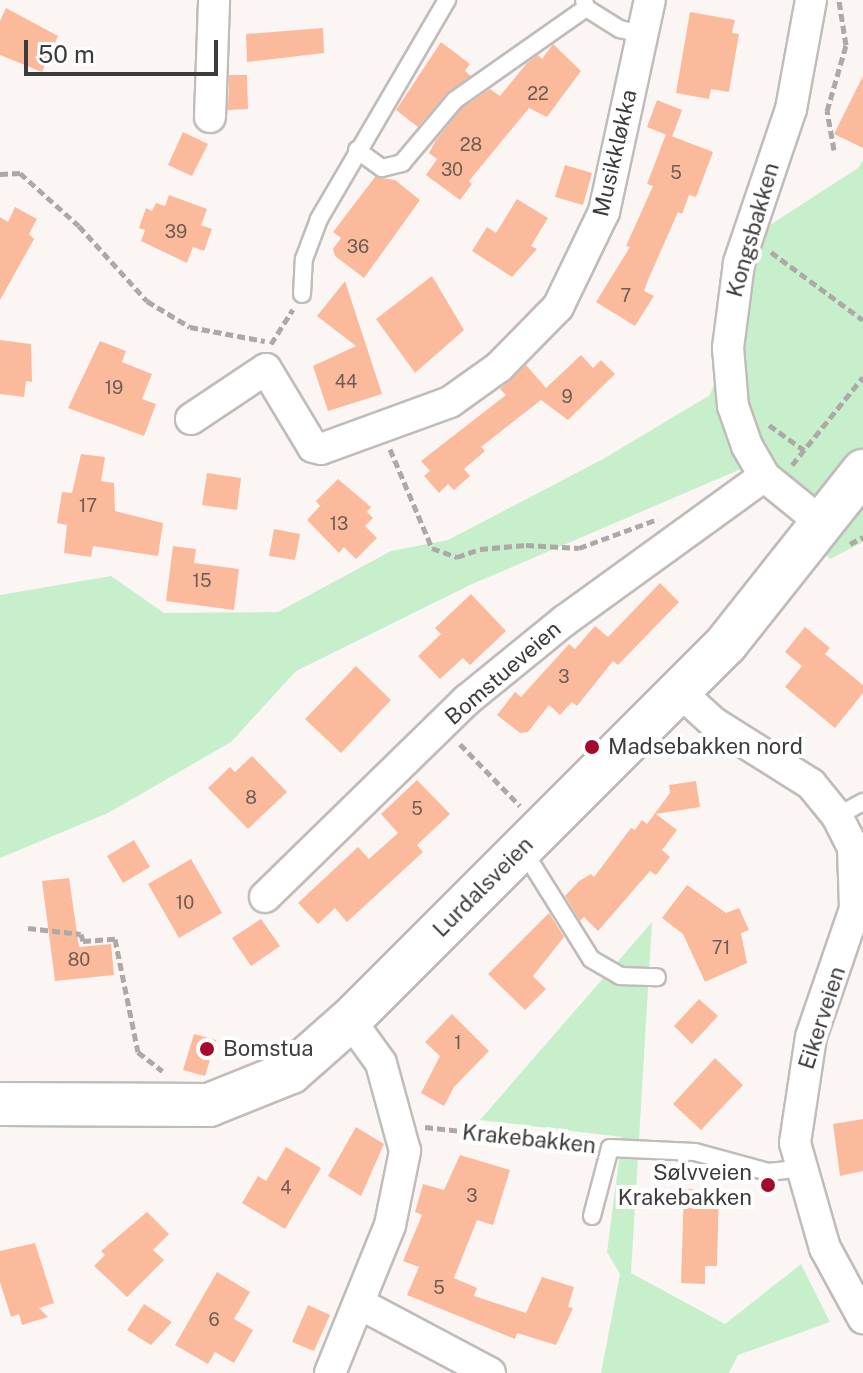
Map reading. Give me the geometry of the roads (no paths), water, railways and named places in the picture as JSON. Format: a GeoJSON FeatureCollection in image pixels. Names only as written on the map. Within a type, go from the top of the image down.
{"type":"FeatureCollection","features":[{"type":"Feature","properties":{"kind":"main road","name":"Lurdalsveien"},"geometry":{"type":"LineString","coordinates":[[0,1104],[209,1105],[291,1072],[350,1020],[524,831],[680,692],[824,525],[863,471]]}},
{"type":"Feature","properties":{"kind":"street"},"geometry":{"type":"LineString","coordinates":[[210,117],[214,0]]}},
{"type":"Feature","properties":{"kind":"street","name":"Musikkløkka"},"geometry":{"type":"LineString","coordinates":[[191,419],[249,375],[269,355],[313,447],[321,449],[382,430],[450,402],[499,367],[558,307],[604,212],[650,0]]}},
{"type":"Feature","properties":{"kind":"street","name":"Kongsbakken"},"geometry":{"type":"LineString","coordinates":[[811,0],[791,109],[747,235],[730,308],[728,368],[740,430],[774,476],[824,525]]}},
{"type":"Feature","properties":{"kind":"street","name":"Bomstueveien"},"geometry":{"type":"LineString","coordinates":[[265,897],[441,726],[564,621],[686,531],[774,476]]}},
{"type":"Feature","properties":{"kind":"street","name":"Eikerveien"},"geometry":{"type":"LineString","coordinates":[[680,692],[714,723],[795,771],[850,809],[857,865],[856,901],[846,945],[811,1037],[797,1109],[798,1169],[825,1248],[863,1318]]}},
{"type":"Feature","properties":{"kind":"street"},"geometry":{"type":"LineString","coordinates":[[330,1373],[362,1305],[402,1181],[401,1122],[381,1063],[350,1020]]}},
{"type":"Feature","properties":{"kind":"street"},"geometry":{"type":"LineString","coordinates":[[362,1305],[490,1373]]}},
{"type":"Feature","properties":{"kind":"lane"},"geometry":{"type":"LineString","coordinates":[[302,294],[304,259],[319,219],[447,0]]}},
{"type":"Feature","properties":{"kind":"lane"},"geometry":{"type":"LineString","coordinates":[[357,150],[382,168],[402,163],[455,100],[585,4],[620,29],[644,35]]}},
{"type":"Feature","properties":{"kind":"lane"},"geometry":{"type":"LineString","coordinates":[[524,831],[591,959],[620,976],[657,977]]}},
{"type":"Feature","properties":{"kind":"lane","name":"Krakebakken"},"geometry":{"type":"LineString","coordinates":[[592,1216],[610,1148],[695,1152],[768,1172],[798,1169]]}},
{"type":"Feature","properties":{"kind":"place","name":"Madsebakken nord"},"geometry":{"type":"Point","coordinates":[592,747]}},
{"type":"Feature","properties":{"kind":"place","name":"Bomstua"},"geometry":{"type":"Point","coordinates":[207,1049]}},
{"type":"Feature","properties":{"kind":"place","name":"Sølvveien Krakebakken"},"geometry":{"type":"Point","coordinates":[768,1185]}}]}
